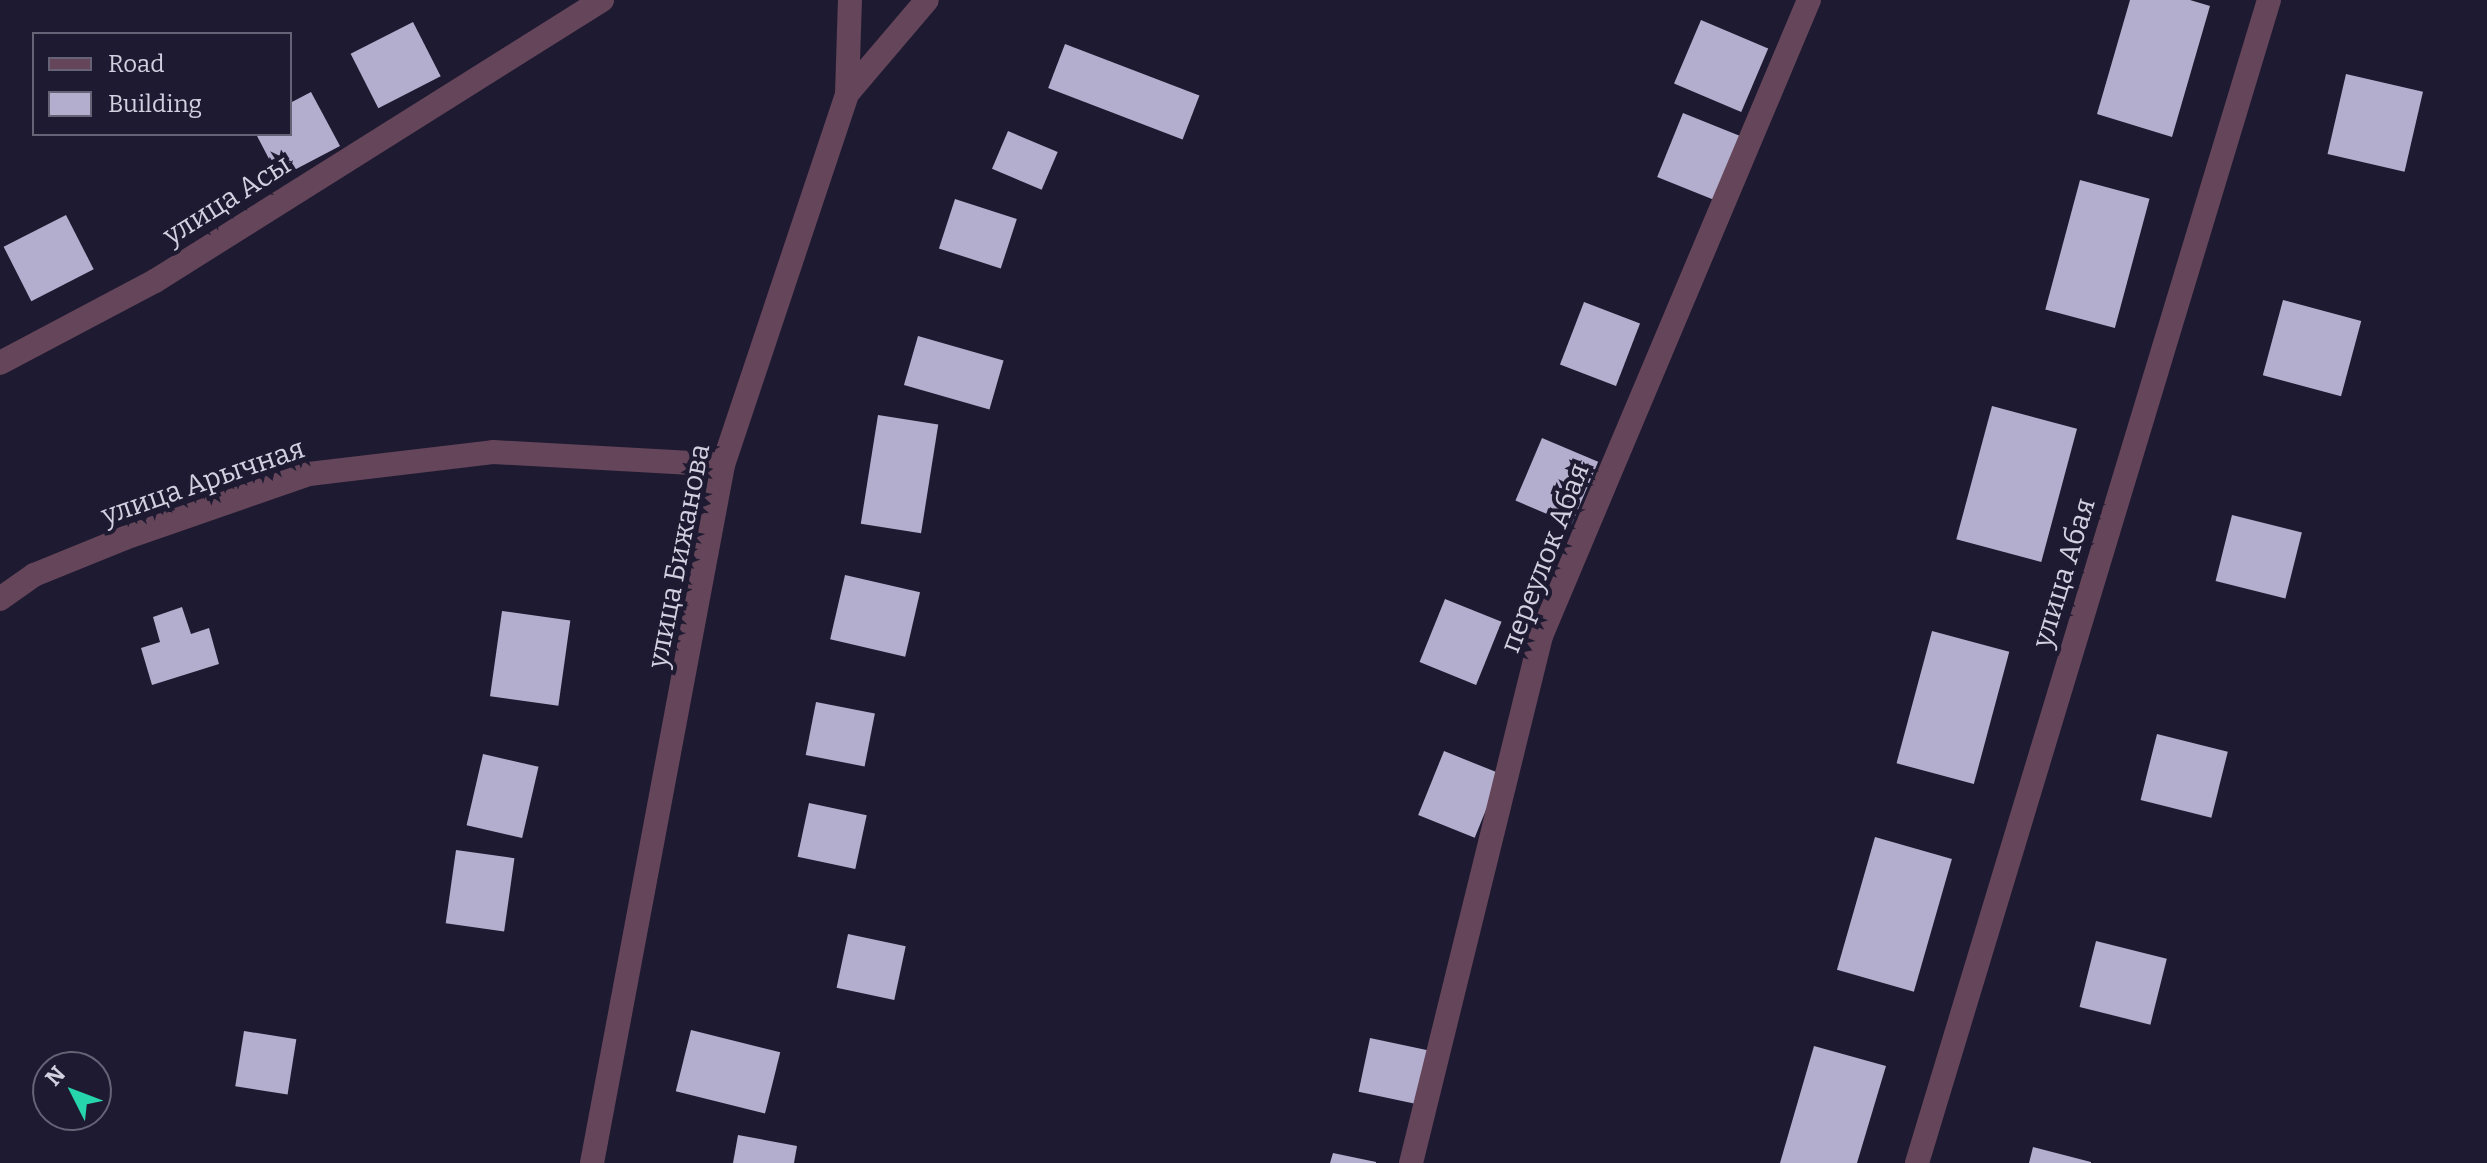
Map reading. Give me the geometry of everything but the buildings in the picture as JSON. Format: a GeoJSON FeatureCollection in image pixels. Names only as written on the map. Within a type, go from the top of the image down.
{"type":"FeatureCollection","features":[{"type":"Feature","properties":{"kind":"street","name":"улица Асы"},"geometry":{"type":"LineString","coordinates":[[0,363],[155,281],[602,0]]}},
{"type":"Feature","properties":{"kind":"street"},"geometry":{"type":"LineString","coordinates":[[847,94],[850,0]]}},
{"type":"Feature","properties":{"kind":"street","name":"улица Бижанова"},"geometry":{"type":"LineString","coordinates":[[592,1163],[723,465],[847,94],[927,0]]}},
{"type":"Feature","properties":{"kind":"street","name":"переулок Абая"},"geometry":{"type":"LineString","coordinates":[[1411,1163],[1541,636],[1809,0]]}},
{"type":"Feature","properties":{"kind":"street","name":"улица Абая"},"geometry":{"type":"LineString","coordinates":[[1917,1163],[2269,0]]}},
{"type":"Feature","properties":{"kind":"street","name":"улица Арычная"},"geometry":{"type":"LineString","coordinates":[[0,599],[34,575],[309,474],[493,452],[723,465]]}}]}
